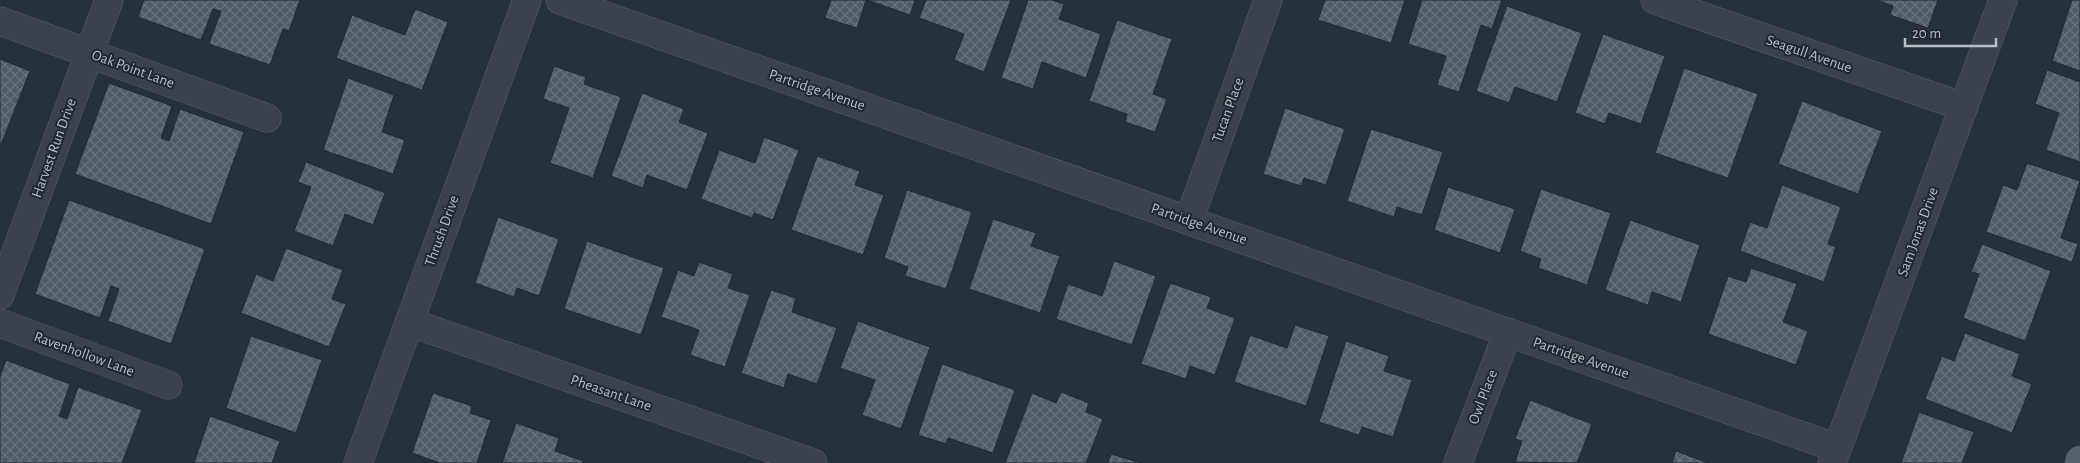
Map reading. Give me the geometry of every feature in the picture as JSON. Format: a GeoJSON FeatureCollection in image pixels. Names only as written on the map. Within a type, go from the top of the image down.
{"type":"FeatureCollection","features":[{"type":"Feature","properties":{"kind":"street","name":"Harvest Run Drive"},"geometry":{"type":"LineString","coordinates":[[0,295],[109,0]]}},
{"type":"Feature","properties":{"kind":"street","name":"Thrush Drive"},"geometry":{"type":"LineString","coordinates":[[358,463],[527,0]]}},
{"type":"Feature","properties":{"kind":"street","name":"Partridge Avenue"},"geometry":{"type":"LineString","coordinates":[[560,0],[1508,332],[1834,455]]}},
{"type":"Feature","properties":{"kind":"street","name":"Tucan Place"},"geometry":{"type":"LineString","coordinates":[[1189,220],[1268,0]]}},
{"type":"Feature","properties":{"kind":"street","name":"Seagull Avenue"},"geometry":{"type":"LineString","coordinates":[[1655,0],[1964,107]]}},
{"type":"Feature","properties":{"kind":"street","name":"Sam Jonas Drive"},"geometry":{"type":"LineString","coordinates":[[1834,455],[2003,0]]}},
{"type":"Feature","properties":{"kind":"street","name":"Oak Point Lane"},"geometry":{"type":"LineString","coordinates":[[0,21],[267,118]]}},
{"type":"Feature","properties":{"kind":"street","name":"Pheasant Lane"},"geometry":{"type":"LineString","coordinates":[[409,322],[813,463]]}},
{"type":"Feature","properties":{"kind":"street","name":"Ravenhollow Lane"},"geometry":{"type":"LineString","coordinates":[[0,323],[168,384]]}},
{"type":"Feature","properties":{"kind":"street","name":"Owl Place"},"geometry":{"type":"LineString","coordinates":[[1458,463],[1508,332]]}},
{"type":"Feature","properties":{"kind":"building"},"geometry":{"type":"Polygon","coordinates":[[[144,0],[300,0],[289,31],[283,29],[270,65],[209,44],[221,11],[213,9],[201,40],[138,17],[144,0]]]}},
{"type":"Feature","properties":{"kind":"building"},"geometry":{"type":"Polygon","coordinates":[[[831,0],[866,0],[857,28],[825,18],[831,0]]]}},
{"type":"Feature","properties":{"kind":"building"},"geometry":{"type":"Polygon","coordinates":[[[867,0],[915,0],[910,15],[867,0]]]}},
{"type":"Feature","properties":{"kind":"building"},"geometry":{"type":"Polygon","coordinates":[[[926,0],[1011,0],[984,72],[954,60],[964,34],[919,18],[926,0]]]}},
{"type":"Feature","properties":{"kind":"building"},"geometry":{"type":"Polygon","coordinates":[[[1028,0],[1052,0],[1064,4],[1059,19],[1101,34],[1086,78],[1042,62],[1033,89],[1001,78],[1028,0]]]}},
{"type":"Feature","properties":{"kind":"building"},"geometry":{"type":"Polygon","coordinates":[[[1325,0],[1405,0],[1391,43],[1318,20],[1325,0]]]}},
{"type":"Feature","properties":{"kind":"building"},"geometry":{"type":"Polygon","coordinates":[[[1422,0],[1502,0],[1492,29],[1481,25],[1459,92],[1437,85],[1446,56],[1408,44],[1422,0]]]}},
{"type":"Feature","properties":{"kind":"building"},"geometry":{"type":"Polygon","coordinates":[[[1877,0],[1938,0],[1928,28],[1890,15],[1893,6],[1877,0]]]}},
{"type":"Feature","properties":{"kind":"building"},"geometry":{"type":"Polygon","coordinates":[[[2072,0],[2080,0],[2080,71],[2052,61],[2072,0]]]}},
{"type":"Feature","properties":{"kind":"building"},"geometry":{"type":"Polygon","coordinates":[[[1507,6],[1582,33],[1557,102],[1515,87],[1509,103],[1476,91],[1507,6]]]}},
{"type":"Feature","properties":{"kind":"building"},"geometry":{"type":"Polygon","coordinates":[[[415,9],[448,22],[422,90],[336,58],[352,15],[405,35],[415,9]]]}},
{"type":"Feature","properties":{"kind":"building"},"geometry":{"type":"Polygon","coordinates":[[[1117,20],[1172,39],[1153,94],[1167,99],[1155,132],[1125,122],[1127,114],[1089,101],[1117,20]]]}},
{"type":"Feature","properties":{"kind":"building"},"geometry":{"type":"Polygon","coordinates":[[[1603,34],[1665,56],[1641,124],[1609,113],[1605,124],[1575,113],[1603,34]]]}},
{"type":"Feature","properties":{"kind":"building"},"geometry":{"type":"Polygon","coordinates":[[[0,59],[30,71],[0,147],[0,59]]]}},
{"type":"Feature","properties":{"kind":"building"},"geometry":{"type":"Polygon","coordinates":[[[554,66],[586,77],[584,84],[621,97],[593,178],[550,163],[569,108],[543,99],[554,66]]]}},
{"type":"Feature","properties":{"kind":"building"},"geometry":{"type":"Polygon","coordinates":[[[1684,68],[1758,94],[1728,178],[1655,153],[1684,68]]]}},
{"type":"Feature","properties":{"kind":"building"},"geometry":{"type":"Polygon","coordinates":[[[2047,70],[2080,82],[2080,162],[2046,150],[2059,113],[2035,104],[2047,70]]]}},
{"type":"Feature","properties":{"kind":"building"},"geometry":{"type":"Polygon","coordinates":[[[348,78],[394,95],[382,132],[405,140],[393,174],[323,150],[348,78]]]}},
{"type":"Feature","properties":{"kind":"building"},"geometry":{"type":"Polygon","coordinates":[[[109,83],[172,106],[161,138],[169,141],[180,109],[244,132],[211,224],[75,174],[109,83]]]}},
{"type":"Feature","properties":{"kind":"building"},"geometry":{"type":"Polygon","coordinates":[[[642,93],[684,109],[679,122],[708,133],[687,190],[647,175],[643,188],[611,176],[642,93]]]}},
{"type":"Feature","properties":{"kind":"building"},"geometry":{"type":"Polygon","coordinates":[[[1802,101],[1882,131],[1858,194],[1778,164],[1802,101]]]}},
{"type":"Feature","properties":{"kind":"building"},"geometry":{"type":"Polygon","coordinates":[[[1285,108],[1345,129],[1326,185],[1304,178],[1301,186],[1263,174],[1285,108]]]}},
{"type":"Feature","properties":{"kind":"building"},"geometry":{"type":"Polygon","coordinates":[[[1371,129],[1443,152],[1422,215],[1397,207],[1394,217],[1347,201],[1371,129]]]}},
{"type":"Feature","properties":{"kind":"building"},"geometry":{"type":"Polygon","coordinates":[[[764,137],[799,150],[773,220],[754,213],[752,218],[701,199],[719,150],[755,163],[764,137]]]}},
{"type":"Feature","properties":{"kind":"building"},"geometry":{"type":"Polygon","coordinates":[[[817,156],[860,171],[855,185],[884,195],[863,255],[791,230],[817,156]]]}},
{"type":"Feature","properties":{"kind":"building"},"geometry":{"type":"Polygon","coordinates":[[[306,162],[385,193],[373,225],[345,214],[333,246],[294,231],[311,187],[298,182],[306,162]]]}},
{"type":"Feature","properties":{"kind":"building"},"geometry":{"type":"Polygon","coordinates":[[[2027,163],[2080,181],[2061,238],[2078,244],[2072,262],[1986,232],[2003,185],[2017,190],[2027,163]]]}},
{"type":"Feature","properties":{"kind":"building"},"geometry":{"type":"Polygon","coordinates":[[[1782,185],[1841,207],[1828,244],[1836,247],[1824,282],[1740,251],[1750,222],[1767,228],[1782,185]]]}},
{"type":"Feature","properties":{"kind":"building"},"geometry":{"type":"Polygon","coordinates":[[[1448,187],[1515,209],[1500,253],[1434,230],[1448,187]]]}},
{"type":"Feature","properties":{"kind":"building"},"geometry":{"type":"Polygon","coordinates":[[[1541,189],[1611,213],[1587,285],[1538,268],[1541,259],[1520,251],[1541,189]]]}},
{"type":"Feature","properties":{"kind":"building"},"geometry":{"type":"Polygon","coordinates":[[[907,190],[972,212],[946,289],[905,276],[908,267],[884,258],[907,190]]]}},
{"type":"Feature","properties":{"kind":"building"},"geometry":{"type":"Polygon","coordinates":[[[69,200],[205,249],[171,344],[108,321],[119,289],[111,286],[100,318],[35,294],[69,200]]]}},
{"type":"Feature","properties":{"kind":"building"},"geometry":{"type":"Polygon","coordinates":[[[498,217],[559,239],[539,296],[517,288],[514,297],[475,283],[498,217]]]}},
{"type":"Feature","properties":{"kind":"building"},"geometry":{"type":"Polygon","coordinates":[[[993,219],[1036,233],[1031,246],[1060,256],[1040,313],[969,289],[993,219]]]}},
{"type":"Feature","properties":{"kind":"building"},"geometry":{"type":"Polygon","coordinates":[[[1630,220],[1700,245],[1681,302],[1652,292],[1648,305],[1605,290],[1630,220]]]}},
{"type":"Feature","properties":{"kind":"building"},"geometry":{"type":"Polygon","coordinates":[[[587,241],[664,268],[641,335],[564,309],[587,241]]]}},
{"type":"Feature","properties":{"kind":"building"},"geometry":{"type":"Polygon","coordinates":[[[1982,244],[2051,271],[2025,341],[1963,318],[1979,274],[1971,272],[1982,244]]]}},
{"type":"Feature","properties":{"kind":"building"},"geometry":{"type":"Polygon","coordinates":[[[286,248],[343,270],[332,299],[346,304],[329,347],[241,313],[256,274],[273,281],[286,248]]]}},
{"type":"Feature","properties":{"kind":"building"},"geometry":{"type":"Polygon","coordinates":[[[1114,261],[1156,276],[1132,345],[1056,319],[1068,284],[1102,296],[1114,261]]]}},
{"type":"Feature","properties":{"kind":"building"},"geometry":{"type":"Polygon","coordinates":[[[699,262],[733,274],[728,288],[750,295],[725,367],[690,355],[699,330],[661,317],[678,270],[694,276],[699,262]]]}},
{"type":"Feature","properties":{"kind":"building"},"geometry":{"type":"Polygon","coordinates":[[[1751,268],[1797,284],[1783,322],[1808,331],[1796,365],[1708,334],[1728,276],[1746,282],[1751,268]]]}},
{"type":"Feature","properties":{"kind":"building"},"geometry":{"type":"Polygon","coordinates":[[[1170,283],[1211,297],[1207,308],[1235,318],[1215,375],[1190,366],[1186,379],[1141,364],[1170,283]]]}},
{"type":"Feature","properties":{"kind":"building"},"geometry":{"type":"Polygon","coordinates":[[[771,290],[796,298],[792,312],[837,328],[817,384],[788,374],[784,388],[741,373],[771,290]]]}},
{"type":"Feature","properties":{"kind":"building"},"geometry":{"type":"Polygon","coordinates":[[[858,321],[930,347],[901,429],[862,415],[875,380],[840,368],[858,321]]]}},
{"type":"Feature","properties":{"kind":"building"},"geometry":{"type":"Polygon","coordinates":[[[1295,325],[1329,336],[1306,406],[1234,382],[1250,335],[1287,348],[1295,325]]]}},
{"type":"Feature","properties":{"kind":"building"},"geometry":{"type":"Polygon","coordinates":[[[1965,333],[2020,354],[2012,376],[2032,384],[2012,433],[1925,399],[1942,356],[1954,361],[1965,333]]]}},
{"type":"Feature","properties":{"kind":"building"},"geometry":{"type":"Polygon","coordinates":[[[251,336],[322,360],[296,433],[226,408],[251,336]]]}},
{"type":"Feature","properties":{"kind":"building"},"geometry":{"type":"Polygon","coordinates":[[[1346,341],[1389,356],[1384,371],[1412,380],[1393,437],[1362,427],[1359,435],[1319,422],[1346,341]]]}},
{"type":"Feature","properties":{"kind":"building"},"geometry":{"type":"Polygon","coordinates":[[[6,360],[70,384],[59,416],[67,419],[78,387],[142,410],[122,463],[0,463],[0,377],[6,360]]]}},
{"type":"Feature","properties":{"kind":"building"},"geometry":{"type":"Polygon","coordinates":[[[942,364],[1015,390],[993,453],[948,438],[946,444],[918,435],[942,364]]]}},
{"type":"Feature","properties":{"kind":"building"},"geometry":{"type":"Polygon","coordinates":[[[1061,392],[1089,403],[1086,412],[1103,419],[1086,463],[1005,463],[1032,393],[1056,403],[1061,392]]]}},
{"type":"Feature","properties":{"kind":"building"},"geometry":{"type":"Polygon","coordinates":[[[433,393],[472,406],[470,413],[491,420],[477,463],[440,463],[412,453],[433,393]]]}},
{"type":"Feature","properties":{"kind":"building"},"geometry":{"type":"Polygon","coordinates":[[[1530,400],[1592,424],[1577,463],[1515,462],[1522,441],[1515,439],[1530,400]]]}},
{"type":"Feature","properties":{"kind":"building"},"geometry":{"type":"Polygon","coordinates":[[[1919,412],[1974,432],[1962,463],[1901,463],[1919,412]]]}},
{"type":"Feature","properties":{"kind":"building"},"geometry":{"type":"Polygon","coordinates":[[[210,416],[280,441],[272,463],[194,463],[210,416]]]}},
{"type":"Feature","properties":{"kind":"building"},"geometry":{"type":"Polygon","coordinates":[[[516,423],[559,438],[555,451],[583,461],[583,463],[502,463],[516,423]]]}},
{"type":"Feature","properties":{"kind":"building"},"geometry":{"type":"Polygon","coordinates":[[[1676,451],[1708,463],[1672,463],[1676,451]]]}},
{"type":"Feature","properties":{"kind":"building"},"geometry":{"type":"Polygon","coordinates":[[[1111,454],[1141,463],[1108,463],[1111,454]]]}}]}
